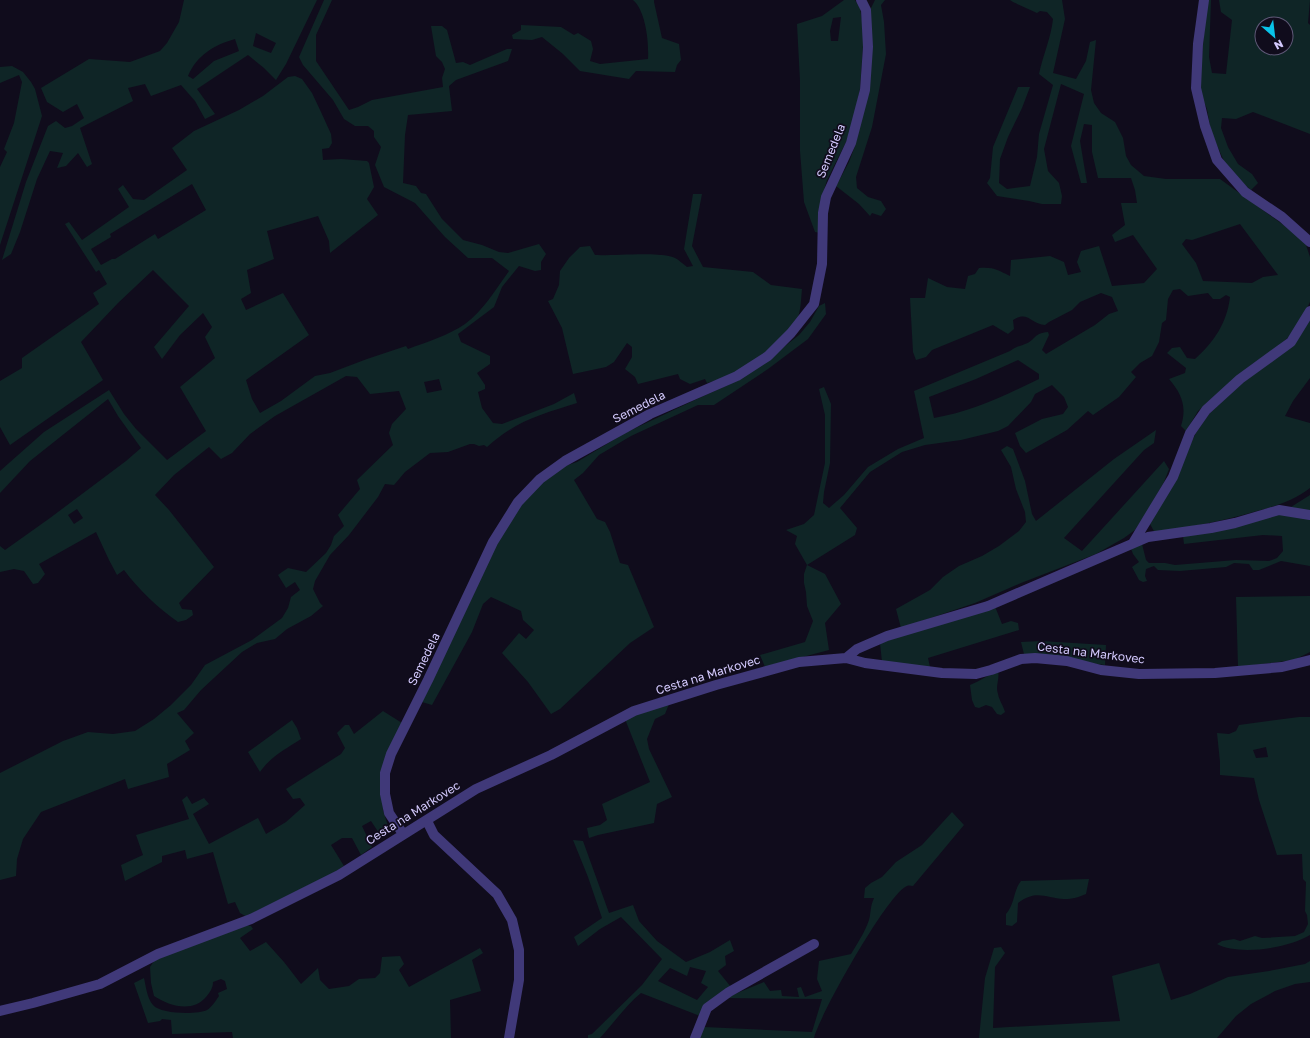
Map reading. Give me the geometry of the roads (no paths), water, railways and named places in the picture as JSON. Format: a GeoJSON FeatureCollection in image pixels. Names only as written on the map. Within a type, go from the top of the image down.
{"type":"FeatureCollection","features":[{"type":"Feature","properties":{"kind":"street","name":"Semedela"},"geometry":{"type":"LineString","coordinates":[[403,834],[389,813],[385,794],[385,772],[391,754],[428,680],[493,542],[518,502],[540,479],[565,461],[650,414],[737,376],[773,351],[791,333],[814,304],[822,264],[823,213],[826,197],[851,143],[865,90],[868,47],[866,10],[861,0]]}},
{"type":"Feature","properties":{"kind":"street"},"geometry":{"type":"LineString","coordinates":[[1204,0],[1198,44],[1196,88],[1205,126],[1217,160],[1245,192],[1282,217],[1310,242]]}},
{"type":"Feature","properties":{"kind":"street"},"geometry":{"type":"LineString","coordinates":[[1133,543],[1173,477],[1190,433],[1206,410],[1240,379],[1291,342],[1310,311]]}},
{"type":"Feature","properties":{"kind":"street","name":"Cesta na Markovec"},"geometry":{"type":"LineString","coordinates":[[846,658],[857,649],[887,636],[988,606],[1148,537],[1223,526],[1279,510],[1310,514]]}},
{"type":"Feature","properties":{"kind":"street","name":"Cesta na Markovec"},"geometry":{"type":"LineString","coordinates":[[0,1011],[100,984],[158,954],[251,919],[339,875],[476,790],[551,755],[634,711],[799,662],[846,658],[865,663],[942,673],[976,674],[1021,659],[1035,658],[1067,661],[1101,670],[1139,674],[1222,672],[1282,667],[1310,660]]}},
{"type":"Feature","properties":{"kind":"street"},"geometry":{"type":"LineString","coordinates":[[427,820],[434,835],[497,894],[512,920],[518,950],[519,980],[509,1038]]}},
{"type":"Feature","properties":{"kind":"street"},"geometry":{"type":"LineString","coordinates":[[695,1038],[707,1008],[729,992],[814,944]]}}]}
